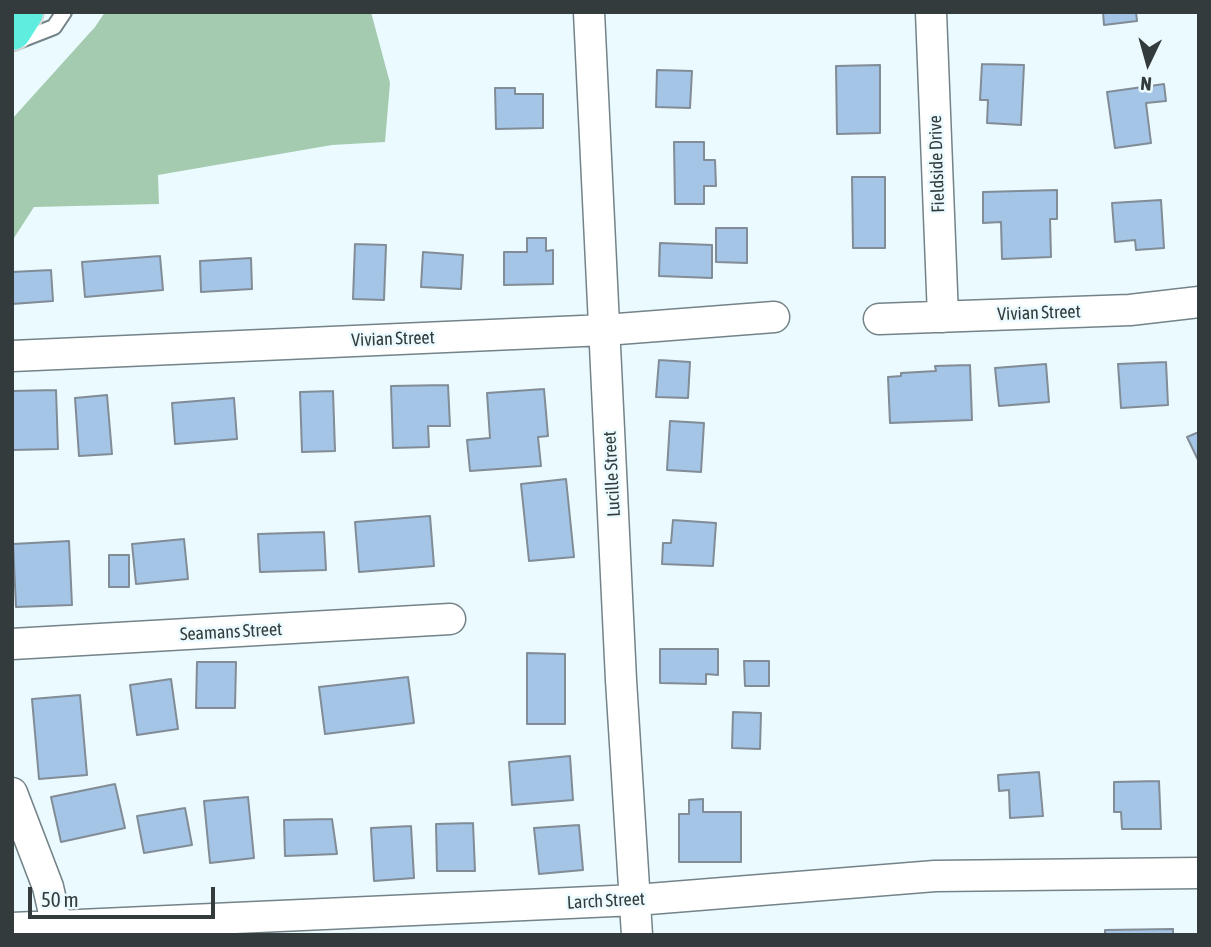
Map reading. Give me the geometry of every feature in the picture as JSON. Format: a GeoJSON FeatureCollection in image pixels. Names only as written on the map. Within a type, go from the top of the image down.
{"type":"FeatureCollection","features":[{"type":"Feature","properties":{"kind":"highway"},"geometry":{"type":"LineString","coordinates":[[12,31],[23,12]]}},
{"type":"Feature","properties":{"kind":"street","name":"Lucille Street"},"geometry":{"type":"LineString","coordinates":[[589,12],[621,680],[637,935]]}},
{"type":"Feature","properties":{"kind":"street","name":"Fieldside Drive"},"geometry":{"type":"LineString","coordinates":[[931,12],[943,317]]}},
{"type":"Feature","properties":{"kind":"street","name":"Vivian Street"},"geometry":{"type":"LineString","coordinates":[[879,319],[1130,310],[1199,302]]}},
{"type":"Feature","properties":{"kind":"street","name":"Vivian Street"},"geometry":{"type":"LineString","coordinates":[[12,356],[605,330],[774,317]]}},
{"type":"Feature","properties":{"kind":"street","name":"Seamans Street"},"geometry":{"type":"LineString","coordinates":[[12,644],[450,619]]}},
{"type":"Feature","properties":{"kind":"street"},"geometry":{"type":"LineString","coordinates":[[12,793],[48,887],[59,931]]}},
{"type":"Feature","properties":{"kind":"street","name":"Larch Street"},"geometry":{"type":"LineString","coordinates":[[12,929],[59,931],[636,900],[935,876],[1199,873]]}},
{"type":"Feature","properties":{"kind":"lane"},"geometry":{"type":"LineString","coordinates":[[12,44],[54,27],[64,12]]}},
{"type":"Feature","properties":{"kind":"green space"},"geometry":{"type":"Polygon","coordinates":[[[105,12],[371,12],[390,83],[385,142],[332,145],[158,175],[159,204],[34,207],[12,241],[12,119],[95,27],[105,12]]]}},
{"type":"Feature","properties":{"kind":"building"},"geometry":{"type":"Polygon","coordinates":[[[1103,12],[1136,12],[1137,21],[1104,25],[1103,12]]]}},
{"type":"Feature","properties":{"kind":"building"},"geometry":{"type":"Polygon","coordinates":[[[982,64],[1024,65],[1021,125],[987,123],[988,100],[980,100],[982,64]]]}},
{"type":"Feature","properties":{"kind":"building"},"geometry":{"type":"Polygon","coordinates":[[[880,65],[880,133],[837,134],[836,66],[880,65]]]}},
{"type":"Feature","properties":{"kind":"building"},"geometry":{"type":"Polygon","coordinates":[[[657,70],[692,71],[690,108],[656,107],[657,70]]]}},
{"type":"Feature","properties":{"kind":"building"},"geometry":{"type":"Polygon","coordinates":[[[1164,84],[1166,101],[1146,103],[1151,143],[1115,148],[1107,92],[1164,84]]]}},
{"type":"Feature","properties":{"kind":"building"},"geometry":{"type":"Polygon","coordinates":[[[495,88],[515,88],[515,94],[543,94],[543,128],[496,129],[495,88]]]}},
{"type":"Feature","properties":{"kind":"building"},"geometry":{"type":"Polygon","coordinates":[[[674,142],[704,142],[704,160],[715,160],[716,186],[704,186],[704,204],[675,204],[674,142]]]}},
{"type":"Feature","properties":{"kind":"building"},"geometry":{"type":"Polygon","coordinates":[[[852,177],[885,177],[885,248],[853,248],[852,177]]]}},
{"type":"Feature","properties":{"kind":"building"},"geometry":{"type":"Polygon","coordinates":[[[1057,190],[1057,219],[1050,219],[1051,257],[1002,259],[1001,222],[983,223],[983,192],[1057,190]]]}},
{"type":"Feature","properties":{"kind":"building"},"geometry":{"type":"Polygon","coordinates":[[[1161,200],[1164,248],[1136,250],[1135,240],[1115,242],[1112,203],[1161,200]]]}},
{"type":"Feature","properties":{"kind":"building"},"geometry":{"type":"Polygon","coordinates":[[[716,228],[747,228],[747,263],[716,262],[716,228]]]}},
{"type":"Feature","properties":{"kind":"building"},"geometry":{"type":"Polygon","coordinates":[[[527,238],[546,238],[546,251],[553,250],[553,284],[504,285],[504,252],[527,252],[527,238]]]}},
{"type":"Feature","properties":{"kind":"building"},"geometry":{"type":"Polygon","coordinates":[[[660,243],[712,245],[712,278],[659,276],[660,243]]]}},
{"type":"Feature","properties":{"kind":"building"},"geometry":{"type":"Polygon","coordinates":[[[355,244],[386,245],[384,300],[353,299],[355,244]]]}},
{"type":"Feature","properties":{"kind":"building"},"geometry":{"type":"Polygon","coordinates":[[[423,252],[463,255],[461,289],[421,287],[423,252]]]}},
{"type":"Feature","properties":{"kind":"building"},"geometry":{"type":"Polygon","coordinates":[[[160,256],[163,290],[85,297],[82,262],[160,256]]]}},
{"type":"Feature","properties":{"kind":"building"},"geometry":{"type":"Polygon","coordinates":[[[251,258],[252,289],[201,292],[200,261],[251,258]]]}},
{"type":"Feature","properties":{"kind":"building"},"geometry":{"type":"Polygon","coordinates":[[[51,270],[53,301],[12,304],[12,272],[51,270]]]}},
{"type":"Feature","properties":{"kind":"building"},"geometry":{"type":"Polygon","coordinates":[[[659,360],[690,362],[688,398],[656,397],[659,360]]]}},
{"type":"Feature","properties":{"kind":"building"},"geometry":{"type":"Polygon","coordinates":[[[1166,362],[1168,405],[1121,408],[1118,364],[1166,362]]]}},
{"type":"Feature","properties":{"kind":"building"},"geometry":{"type":"Polygon","coordinates":[[[1046,364],[1049,402],[999,406],[995,368],[1046,364]]]}},
{"type":"Feature","properties":{"kind":"building"},"geometry":{"type":"Polygon","coordinates":[[[970,365],[972,420],[890,423],[888,377],[901,376],[901,373],[936,371],[935,366],[970,365]]]}},
{"type":"Feature","properties":{"kind":"building"},"geometry":{"type":"Polygon","coordinates":[[[448,385],[450,426],[428,426],[429,447],[393,448],[391,386],[448,385]]]}},
{"type":"Feature","properties":{"kind":"building"},"geometry":{"type":"Polygon","coordinates":[[[544,389],[548,436],[538,437],[541,466],[470,471],[467,440],[490,438],[487,393],[544,389]]]}},
{"type":"Feature","properties":{"kind":"building"},"geometry":{"type":"Polygon","coordinates":[[[56,390],[58,449],[12,450],[12,391],[56,390]]]}},
{"type":"Feature","properties":{"kind":"building"},"geometry":{"type":"Polygon","coordinates":[[[333,391],[335,451],[302,452],[300,392],[333,391]]]}},
{"type":"Feature","properties":{"kind":"building"},"geometry":{"type":"Polygon","coordinates":[[[107,395],[112,454],[79,456],[75,398],[107,395]]]}},
{"type":"Feature","properties":{"kind":"building"},"geometry":{"type":"Polygon","coordinates":[[[234,398],[237,439],[175,444],[172,403],[234,398]]]}},
{"type":"Feature","properties":{"kind":"building"},"geometry":{"type":"Polygon","coordinates":[[[670,421],[704,423],[701,472],[667,470],[670,421]]]}},
{"type":"Feature","properties":{"kind":"building"},"geometry":{"type":"Polygon","coordinates":[[[1199,432],[1199,462],[1187,437],[1199,432]]]}},
{"type":"Feature","properties":{"kind":"building"},"geometry":{"type":"Polygon","coordinates":[[[566,479],[574,557],[529,561],[521,484],[566,479]]]}},
{"type":"Feature","properties":{"kind":"building"},"geometry":{"type":"Polygon","coordinates":[[[430,516],[434,566],[359,572],[355,522],[430,516]]]}},
{"type":"Feature","properties":{"kind":"building"},"geometry":{"type":"Polygon","coordinates":[[[673,520],[716,523],[713,566],[662,564],[663,543],[671,543],[673,520]]]}},
{"type":"Feature","properties":{"kind":"building"},"geometry":{"type":"Polygon","coordinates":[[[324,532],[326,570],[260,572],[258,534],[324,532]]]}},
{"type":"Feature","properties":{"kind":"building"},"geometry":{"type":"Polygon","coordinates":[[[184,539],[188,579],[136,584],[132,544],[184,539]]]}},
{"type":"Feature","properties":{"kind":"building"},"geometry":{"type":"Polygon","coordinates":[[[69,541],[72,605],[16,607],[13,544],[69,541]]]}},
{"type":"Feature","properties":{"kind":"building"},"geometry":{"type":"Polygon","coordinates":[[[109,555],[129,555],[129,587],[109,587],[109,555]]]}},
{"type":"Feature","properties":{"kind":"building"},"geometry":{"type":"Polygon","coordinates":[[[660,649],[718,649],[718,675],[706,674],[706,684],[660,683],[660,649]]]}},
{"type":"Feature","properties":{"kind":"building"},"geometry":{"type":"Polygon","coordinates":[[[527,653],[565,654],[565,724],[527,724],[527,653]]]}},
{"type":"Feature","properties":{"kind":"building"},"geometry":{"type":"Polygon","coordinates":[[[744,661],[769,661],[769,686],[745,686],[744,661]]]}},
{"type":"Feature","properties":{"kind":"building"},"geometry":{"type":"Polygon","coordinates":[[[197,662],[236,662],[235,708],[196,708],[197,662]]]}},
{"type":"Feature","properties":{"kind":"building"},"geometry":{"type":"Polygon","coordinates":[[[408,677],[414,723],[325,734],[319,687],[408,677]]]}},
{"type":"Feature","properties":{"kind":"building"},"geometry":{"type":"Polygon","coordinates":[[[171,679],[178,729],[137,735],[130,685],[171,679]]]}},
{"type":"Feature","properties":{"kind":"building"},"geometry":{"type":"Polygon","coordinates":[[[80,695],[87,775],[39,779],[32,699],[80,695]]]}},
{"type":"Feature","properties":{"kind":"building"},"geometry":{"type":"Polygon","coordinates":[[[733,712],[761,713],[760,749],[732,748],[733,712]]]}},
{"type":"Feature","properties":{"kind":"building"},"geometry":{"type":"Polygon","coordinates":[[[570,756],[573,800],[512,805],[509,762],[570,756]]]}},
{"type":"Feature","properties":{"kind":"building"},"geometry":{"type":"Polygon","coordinates":[[[1039,772],[1043,816],[1010,818],[1009,790],[999,791],[998,775],[1039,772]]]}},
{"type":"Feature","properties":{"kind":"building"},"geometry":{"type":"Polygon","coordinates":[[[1159,781],[1161,829],[1122,829],[1121,812],[1114,812],[1114,782],[1159,781]]]}},
{"type":"Feature","properties":{"kind":"building"},"geometry":{"type":"Polygon","coordinates":[[[115,784],[125,828],[61,842],[51,797],[115,784]]]}},
{"type":"Feature","properties":{"kind":"building"},"geometry":{"type":"Polygon","coordinates":[[[248,797],[254,858],[210,863],[204,801],[248,797]]]}},
{"type":"Feature","properties":{"kind":"building"},"geometry":{"type":"Polygon","coordinates":[[[703,799],[703,812],[741,812],[741,862],[679,862],[679,814],[689,814],[689,800],[703,799]]]}},
{"type":"Feature","properties":{"kind":"building"},"geometry":{"type":"Polygon","coordinates":[[[185,808],[192,845],[144,853],[137,816],[185,808]]]}},
{"type":"Feature","properties":{"kind":"building"},"geometry":{"type":"Polygon","coordinates":[[[332,819],[337,854],[285,856],[284,820],[332,819]]]}},
{"type":"Feature","properties":{"kind":"building"},"geometry":{"type":"Polygon","coordinates":[[[473,823],[475,871],[437,871],[436,824],[473,823]]]}},
{"type":"Feature","properties":{"kind":"building"},"geometry":{"type":"Polygon","coordinates":[[[579,825],[583,870],[539,874],[534,828],[579,825]]]}},
{"type":"Feature","properties":{"kind":"building"},"geometry":{"type":"Polygon","coordinates":[[[411,826],[414,878],[374,881],[371,828],[411,826]]]}},
{"type":"Feature","properties":{"kind":"building"},"geometry":{"type":"Polygon","coordinates":[[[1173,929],[1173,935],[1105,935],[1105,930],[1173,929]]]}}]}
